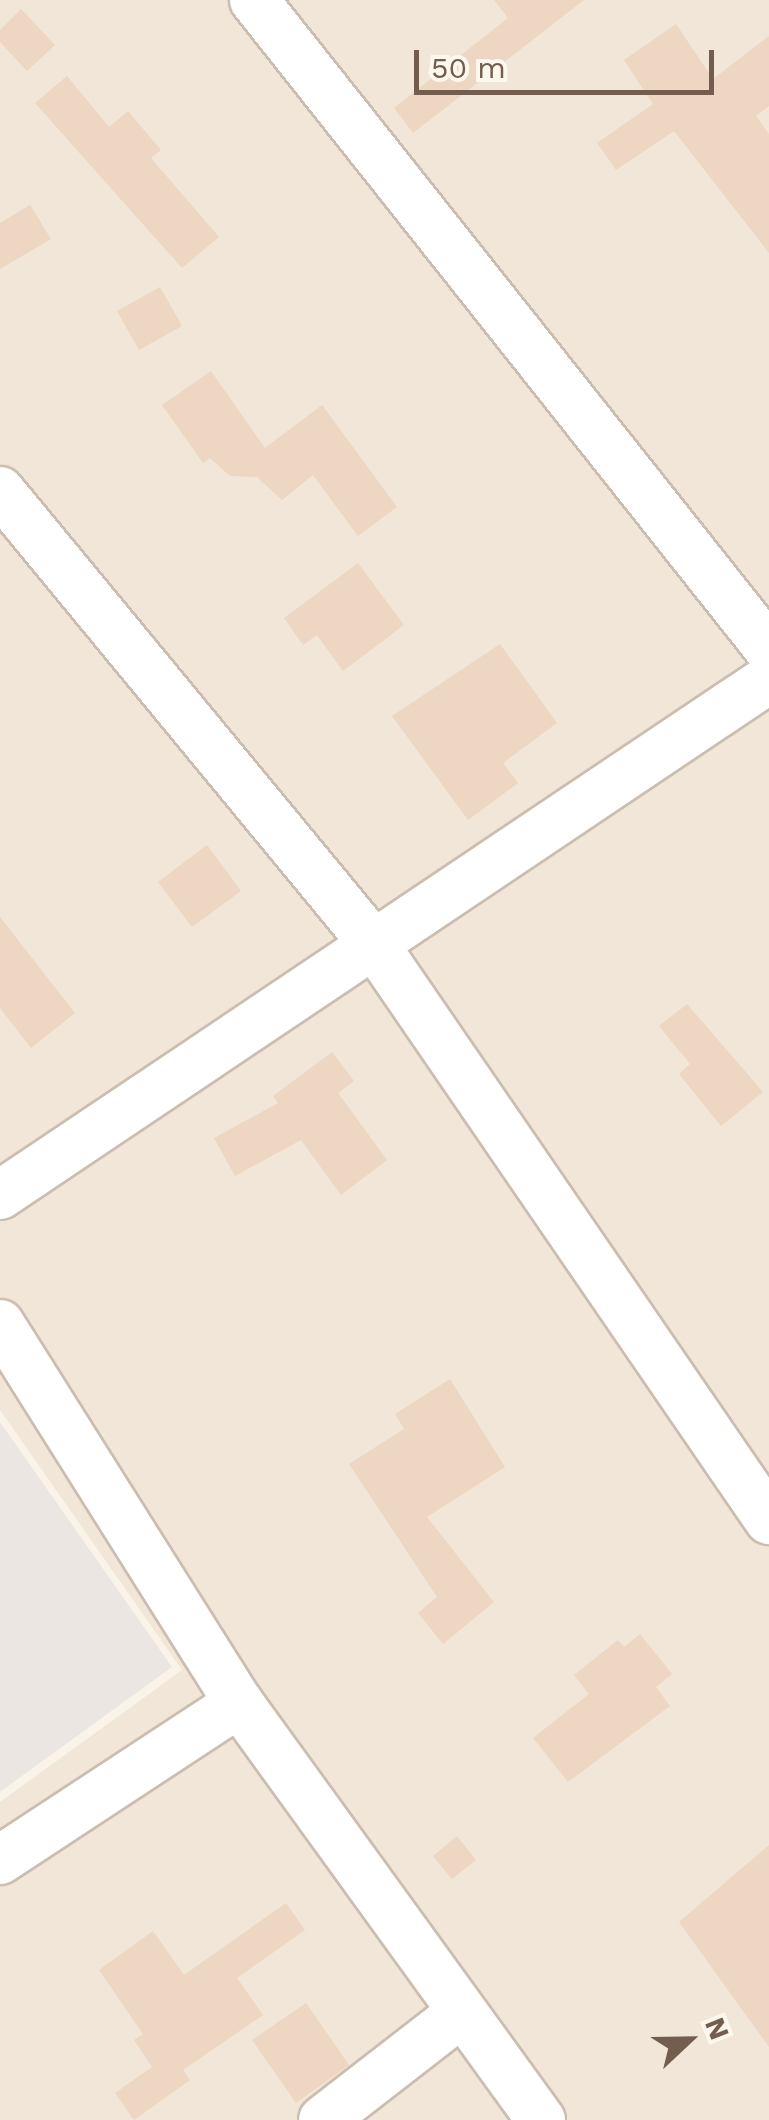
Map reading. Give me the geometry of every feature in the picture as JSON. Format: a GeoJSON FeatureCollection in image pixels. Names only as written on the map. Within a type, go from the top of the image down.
{"type":"FeatureCollection","features":[{"type":"Feature","properties":{"kind":"street"},"geometry":{"type":"LineString","coordinates":[[254,0],[769,649]]}},
{"type":"Feature","properties":{"kind":"street"},"geometry":{"type":"LineString","coordinates":[[0,491],[376,947],[769,1520]]}},
{"type":"Feature","properties":{"kind":"street"},"geometry":{"type":"LineString","coordinates":[[0,1195],[376,947],[769,679]]}},
{"type":"Feature","properties":{"kind":"street"},"geometry":{"type":"LineString","coordinates":[[0,1324],[238,1704],[541,2120]]}},
{"type":"Feature","properties":{"kind":"street"},"geometry":{"type":"LineString","coordinates":[[0,1860],[238,1704]]}},
{"type":"Feature","properties":{"kind":"street"},"geometry":{"type":"LineString","coordinates":[[322,2120],[461,2013]]}},
{"type":"Feature","properties":{"kind":"shaded area"},"geometry":{"type":"Polygon","coordinates":[[[0,0],[769,0],[769,2120],[0,2120],[0,1802],[182,1670],[0,1410],[0,0]]]}},
{"type":"Feature","properties":{"kind":"shaded area"},"geometry":{"type":"Polygon","coordinates":[[[0,1422],[172,1667],[0,1792],[0,1422]]]}},
{"type":"Feature","properties":{"kind":"building"},"geometry":{"type":"Polygon","coordinates":[[[494,0],[584,0],[413,133],[394,108],[508,18],[494,0]]]}},
{"type":"Feature","properties":{"kind":"building"},"geometry":{"type":"Polygon","coordinates":[[[21,9],[55,45],[27,71],[0,42],[0,30],[21,9]]]}},
{"type":"Feature","properties":{"kind":"building"},"geometry":{"type":"Polygon","coordinates":[[[676,24],[713,79],[769,36],[769,106],[756,116],[769,134],[769,253],[674,131],[616,170],[597,143],[653,104],[624,60],[676,24]]]}},
{"type":"Feature","properties":{"kind":"building"},"geometry":{"type":"Polygon","coordinates":[[[67,76],[109,127],[128,111],[161,150],[151,158],[219,237],[182,268],[35,103],[67,76]]]}},
{"type":"Feature","properties":{"kind":"building"},"geometry":{"type":"Polygon","coordinates":[[[30,205],[51,239],[0,269],[0,223],[30,205]]]}},
{"type":"Feature","properties":{"kind":"building"},"geometry":{"type":"Polygon","coordinates":[[[160,287],[182,326],[139,350],[117,311],[160,287]]]}},
{"type":"Feature","properties":{"kind":"building"},"geometry":{"type":"Polygon","coordinates":[[[211,371],[265,448],[322,405],[397,507],[358,536],[313,475],[282,500],[257,477],[230,476],[210,458],[203,463],[162,405],[211,371]]]}},
{"type":"Feature","properties":{"kind":"building"},"geometry":{"type":"Polygon","coordinates":[[[358,563],[404,625],[343,671],[317,635],[303,645],[284,618],[358,563]]]}},
{"type":"Feature","properties":{"kind":"building"},"geometry":{"type":"Polygon","coordinates":[[[500,644],[557,723],[503,763],[518,783],[468,820],[392,716],[500,644]]]}},
{"type":"Feature","properties":{"kind":"building"},"geometry":{"type":"Polygon","coordinates":[[[207,845],[241,891],[192,927],[158,882],[207,845]]]}},
{"type":"Feature","properties":{"kind":"building"},"geometry":{"type":"Polygon","coordinates":[[[0,917],[75,1013],[31,1048],[0,1008],[0,917]]]}},
{"type":"Feature","properties":{"kind":"building"},"geometry":{"type":"Polygon","coordinates":[[[687,1004],[763,1092],[721,1126],[679,1074],[690,1064],[659,1026],[687,1004]]]}},
{"type":"Feature","properties":{"kind":"building"},"geometry":{"type":"Polygon","coordinates":[[[332,1052],[354,1081],[338,1093],[387,1160],[341,1195],[301,1140],[235,1176],[214,1138],[278,1103],[273,1096],[332,1052]]]}},
{"type":"Feature","properties":{"kind":"building"},"geometry":{"type":"Polygon","coordinates":[[[450,1379],[505,1467],[427,1517],[494,1602],[443,1644],[418,1613],[437,1597],[349,1464],[404,1429],[395,1414],[450,1379]]]}},
{"type":"Feature","properties":{"kind":"building"},"geometry":{"type":"Polygon","coordinates":[[[640,1634],[672,1674],[656,1687],[670,1706],[568,1782],[533,1738],[589,1694],[574,1675],[618,1640],[624,1647],[640,1634]]]}},
{"type":"Feature","properties":{"kind":"building"},"geometry":{"type":"Polygon","coordinates":[[[457,1836],[476,1860],[452,1879],[433,1856],[457,1836]]]}},
{"type":"Feature","properties":{"kind":"building"},"geometry":{"type":"Polygon","coordinates":[[[769,1845],[769,2047],[679,1922],[769,1845]]]}},
{"type":"Feature","properties":{"kind":"building"},"geometry":{"type":"Polygon","coordinates":[[[286,1903],[305,1930],[237,1978],[263,2015],[183,2070],[190,2080],[134,2120],[115,2093],[152,2067],[134,2040],[143,2034],[99,1970],[153,1931],[184,1975],[286,1903]]]}},
{"type":"Feature","properties":{"kind":"building"},"geometry":{"type":"Polygon","coordinates":[[[306,2003],[349,2065],[296,2103],[252,2040],[306,2003]]]}}]}
